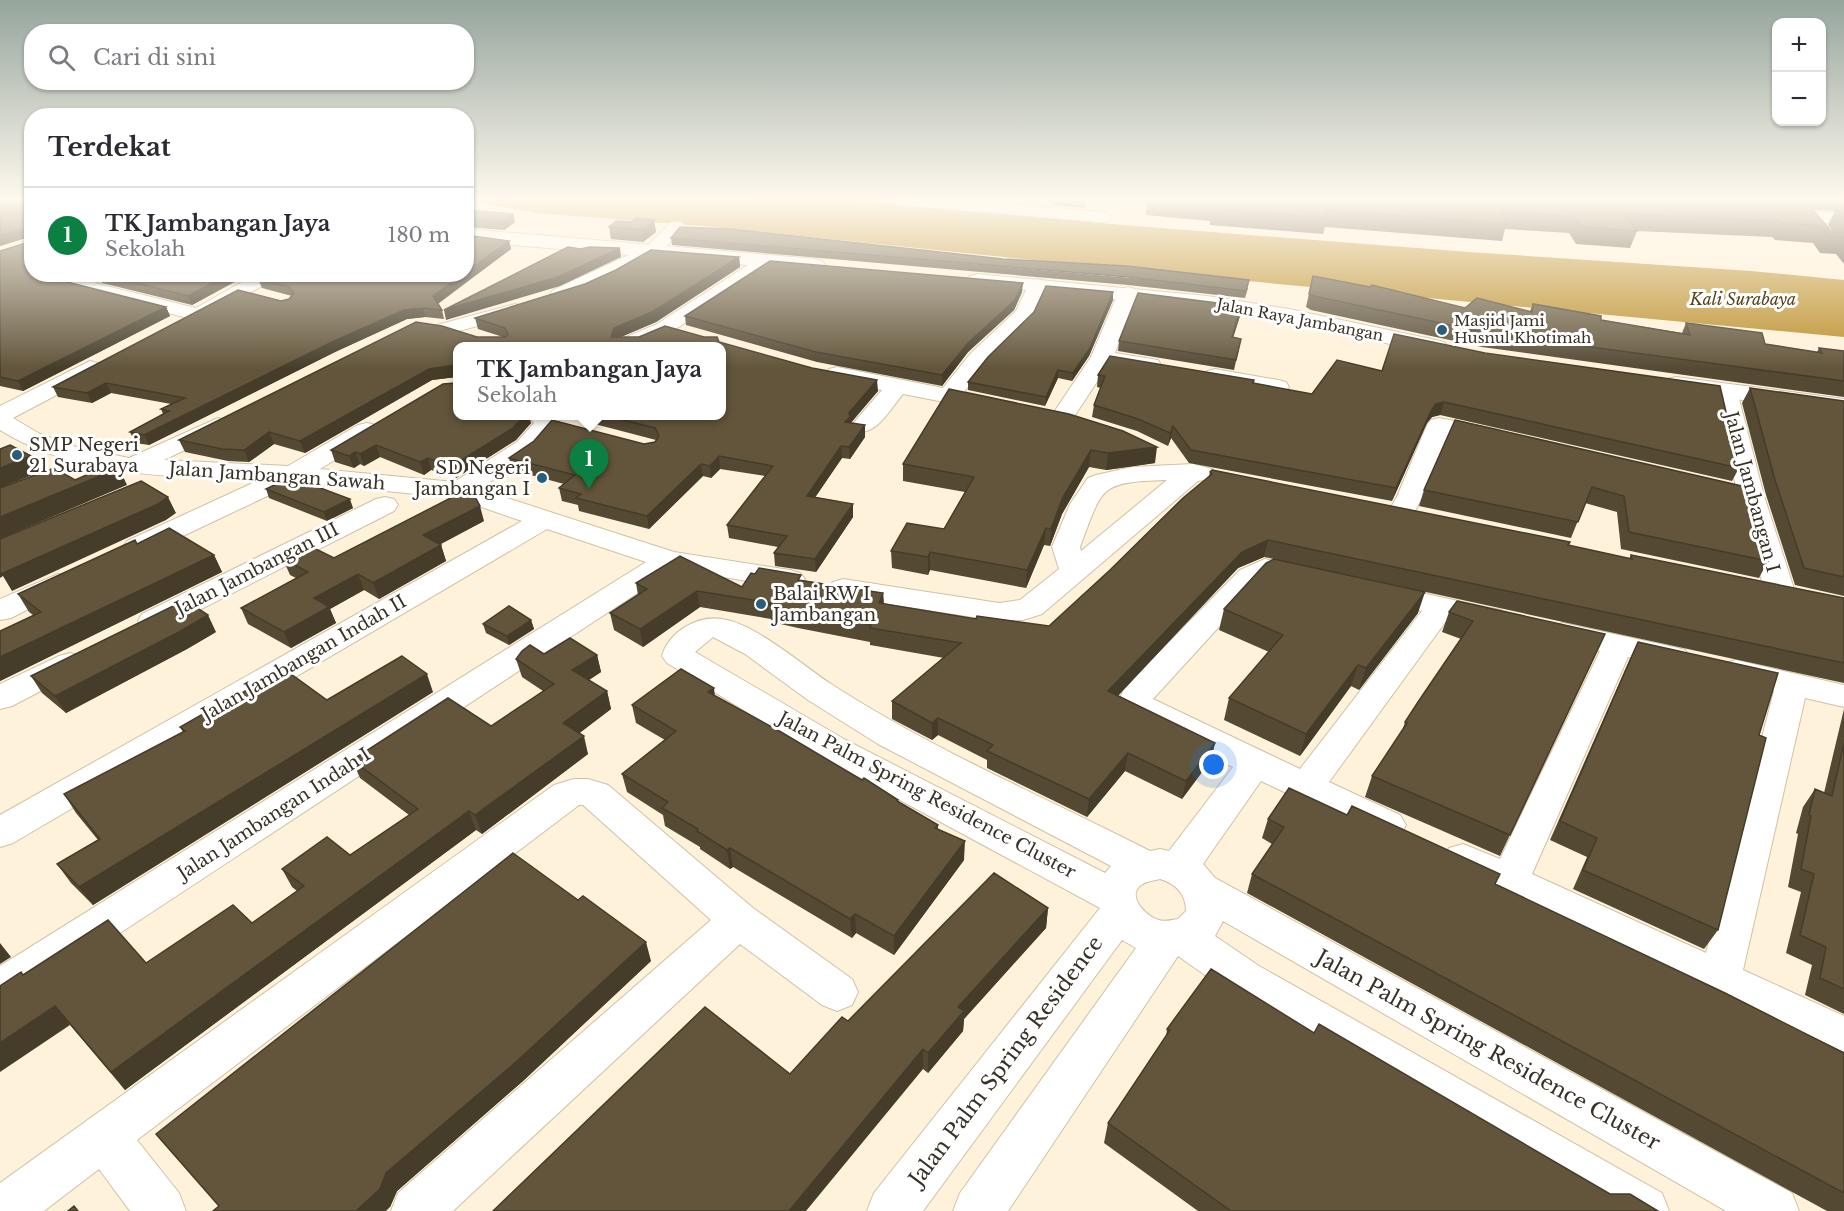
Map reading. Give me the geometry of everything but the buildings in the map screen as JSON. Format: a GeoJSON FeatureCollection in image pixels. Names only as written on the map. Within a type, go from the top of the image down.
{"type":"FeatureCollection","features":[{"type":"Feature","properties":{"kind":"main road"},"geometry":{"type":"LineString","coordinates":[[715,257],[839,267]]}},
{"type":"Feature","properties":{"kind":"main road","name":"Jalan Raya Jambangan"},"geometry":{"type":"LineString","coordinates":[[956,278],[1128,293],[1237,306],[1300,317],[1456,352]]}},
{"type":"Feature","properties":{"kind":"main road"},"geometry":{"type":"LineString","coordinates":[[1656,381],[1844,407]]}},
{"type":"Feature","properties":{"kind":"street"},"geometry":{"type":"LineString","coordinates":[[477,339],[434,326],[535,304],[592,281],[641,257]]}},
{"type":"Feature","properties":{"kind":"street"},"geometry":{"type":"LineString","coordinates":[[634,342],[664,328],[767,261]]}},
{"type":"Feature","properties":{"kind":"street"},"geometry":{"type":"LineString","coordinates":[[81,282],[78,285],[196,314]]}},
{"type":"Feature","properties":{"kind":"street"},"geometry":{"type":"LineString","coordinates":[[165,330],[256,282]]}},
{"type":"Feature","properties":{"kind":"street"},"geometry":{"type":"LineString","coordinates":[[949,396],[969,370],[1025,314],[1037,285]]}},
{"type":"Feature","properties":{"kind":"street"},"geometry":{"type":"LineString","coordinates":[[239,291],[262,297]]}},
{"type":"Feature","properties":{"kind":"street"},"geometry":{"type":"LineString","coordinates":[[1039,413],[1071,420],[1102,357],[1128,293]]}},
{"type":"Feature","properties":{"kind":"street"},"geometry":{"type":"LineString","coordinates":[[664,328],[695,336]]}},
{"type":"Feature","properties":{"kind":"street"},"geometry":{"type":"LineString","coordinates":[[0,415],[113,356]]}},
{"type":"Feature","properties":{"kind":"street"},"geometry":{"type":"LineString","coordinates":[[1102,357],[1173,369]]}},
{"type":"Feature","properties":{"kind":"street"},"geometry":{"type":"LineString","coordinates":[[813,370],[1005,407]]}},
{"type":"Feature","properties":{"kind":"street"},"geometry":{"type":"LineString","coordinates":[[1196,373],[1278,387]]}},
{"type":"Feature","properties":{"kind":"street"},"geometry":{"type":"LineString","coordinates":[[864,426],[898,386]]}},
{"type":"Feature","properties":{"kind":"street","name":"Jalan Jambangan I"},"geometry":{"type":"LineString","coordinates":[[1726,391],[1740,493],[1780,592]]}},
{"type":"Feature","properties":{"kind":"street"},"geometry":{"type":"LineString","coordinates":[[133,480],[236,416]]}},
{"type":"Feature","properties":{"kind":"street"},"geometry":{"type":"LineString","coordinates":[[118,555],[293,474],[391,416]]}},
{"type":"Feature","properties":{"kind":"street","name":"Jalan Jambangan Sawah"},"geometry":{"type":"LineString","coordinates":[[0,420],[32,439],[133,480],[187,470],[293,474],[459,491],[669,560],[1009,613],[1031,608],[1074,571],[1173,465]]}},
{"type":"Feature","properties":{"kind":"street"},"geometry":{"type":"LineString","coordinates":[[459,491],[526,447],[552,420]]}},
{"type":"Feature","properties":{"kind":"street"},"geometry":{"type":"LineString","coordinates":[[1400,513],[1409,499],[1439,425],[1513,440]]}},
{"type":"Feature","properties":{"kind":"street"},"geometry":{"type":"LineString","coordinates":[[1074,571],[1066,547],[1088,494],[1097,484],[1173,465],[1227,479]]}},
{"type":"Feature","properties":{"kind":"street","name":"Jalan Jambangan III"},"geometry":{"type":"LineString","coordinates":[[128,633],[385,505]]}},
{"type":"Feature","properties":{"kind":"street","name":"Jalan Jambangan Indah II"},"geometry":{"type":"LineString","coordinates":[[0,833],[545,519]]}},
{"type":"Feature","properties":{"kind":"street","name":"Jalan Jambangan Indah I"},"geometry":{"type":"LineString","coordinates":[[0,989],[669,560]]}},
{"type":"Feature","properties":{"kind":"street"},"geometry":{"type":"LineString","coordinates":[[1844,696],[1270,568],[1259,570],[1250,576],[1136,696],[1137,704],[1143,710],[1254,764],[1510,880],[1844,1036]]}},
{"type":"Feature","properties":{"kind":"street"},"geometry":{"type":"LineString","coordinates":[[0,610],[86,570]]}},
{"type":"Feature","properties":{"kind":"street"},"geometry":{"type":"LineString","coordinates":[[1305,788],[1442,606]]}},
{"type":"Feature","properties":{"kind":"street","name":"Jalan Palm Spring Residence Cluster"},"geometry":{"type":"LineString","coordinates":[[1118,904],[832,748],[678,656],[680,648],[707,627],[724,629],[756,646],[820,692],[890,735],[1174,874],[1774,1211]]}},
{"type":"Feature","properties":{"kind":"street"},"geometry":{"type":"LineString","coordinates":[[1510,880],[1618,645]]}},
{"type":"Feature","properties":{"kind":"street"},"geometry":{"type":"LineString","coordinates":[[0,698],[96,649]]}},
{"type":"Feature","properties":{"kind":"street"},"geometry":{"type":"LineString","coordinates":[[1720,979],[1792,684]]}},
{"type":"Feature","properties":{"kind":"street"},"geometry":{"type":"LineString","coordinates":[[1174,874],[1254,764]]}},
{"type":"Feature","properties":{"kind":"street"},"geometry":{"type":"LineString","coordinates":[[3,1211],[571,793],[587,792],[595,795],[739,920],[837,992]]}},
{"type":"Feature","properties":{"kind":"street"},"geometry":{"type":"LineString","coordinates":[[978,1211],[1175,938],[1197,929],[1206,918],[1208,904],[1174,874],[1128,871],[1118,882],[1118,904],[1131,925],[1148,935],[1175,938],[1644,1211]]}},
{"type":"Feature","properties":{"kind":"street","name":"Jalan Palm Spring Residence"},"geometry":{"type":"LineString","coordinates":[[892,1211],[1118,904]]}},
{"type":"Feature","properties":{"kind":"street"},"geometry":{"type":"LineString","coordinates":[[416,1211],[739,920]]}},
{"type":"Feature","properties":{"kind":"street"},"geometry":{"type":"LineString","coordinates":[[105,1137],[161,1211]]}},
{"type":"Feature","properties":{"kind":"water","name":"Kali Surabaya"},"geometry":{"type":"Polygon","coordinates":[[[999,257],[1536,257],[1751,271],[1844,280],[1844,337],[999,257]]]}},
{"type":"Feature","properties":{"kind":"place","name":"Masjid Jami Husnul Khotimah"},"geometry":{"type":"Point","coordinates":[1442,330]}},
{"type":"Feature","properties":{"kind":"place","name":"SMP Negeri 21 Surabaya"},"geometry":{"type":"Point","coordinates":[17,455]}},
{"type":"Feature","properties":{"kind":"place","name":"SD Negeri Jambangan I"},"geometry":{"type":"Point","coordinates":[542,478]}},
{"type":"Feature","properties":{"kind":"place","name":"TK Jambangan Jaya"},"geometry":{"type":"Point","coordinates":[589,489]}},
{"type":"Feature","properties":{"kind":"place","name":"Balai RW I Jambangan"},"geometry":{"type":"Point","coordinates":[761,604]}}]}
